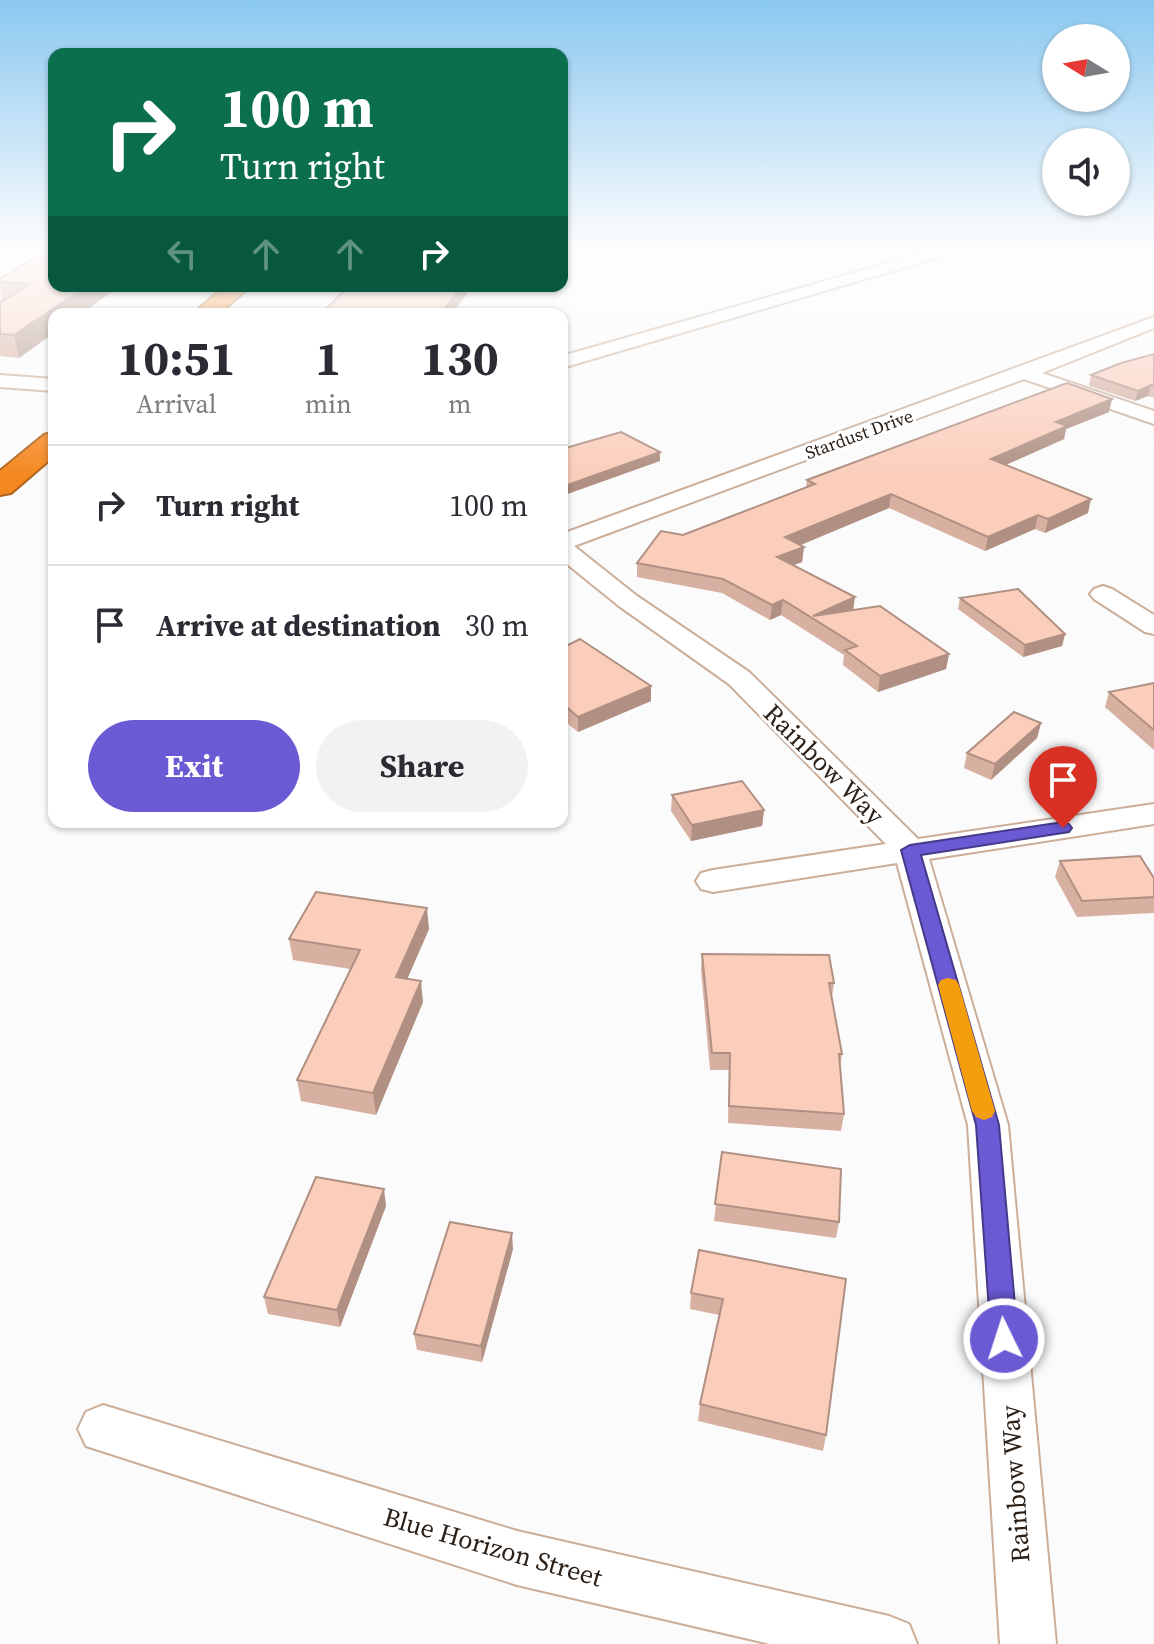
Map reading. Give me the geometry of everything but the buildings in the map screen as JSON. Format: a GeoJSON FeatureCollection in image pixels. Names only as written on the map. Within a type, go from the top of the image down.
{"type":"FeatureCollection","features":[{"type":"Feature","properties":{"kind":"highway"},"geometry":{"type":"LineString","coordinates":[[0,486],[48,446]]}},
{"type":"Feature","properties":{"kind":"street"},"geometry":{"type":"LineString","coordinates":[[568,360],[694,324]]}},
{"type":"Feature","properties":{"kind":"street","name":"Stardust Drive"},"geometry":{"type":"LineString","coordinates":[[568,543],[1150,324]]}},
{"type":"Feature","properties":{"kind":"street"},"geometry":{"type":"LineString","coordinates":[[1024,373],[1154,418]]}},
{"type":"Feature","properties":{"kind":"street"},"geometry":{"type":"LineString","coordinates":[[0,381],[48,385]]}},
{"type":"Feature","properties":{"kind":"street","name":"Rainbow Way"},"geometry":{"type":"LineString","coordinates":[[568,550],[628,601],[739,678],[910,850],[988,1125],[1028,1644]]}},
{"type":"Feature","properties":{"kind":"street","name":"Rainbow Way"},"geometry":{"type":"LineString","coordinates":[[568,573],[628,601]]}},
{"type":"Feature","properties":{"kind":"street"},"geometry":{"type":"LineString","coordinates":[[1103,594],[1154,626]]}},
{"type":"Feature","properties":{"kind":"street"},"geometry":{"type":"LineString","coordinates":[[713,881],[1154,814]]}},
{"type":"Feature","properties":{"kind":"street","name":"Blue Horizon Street"},"geometry":{"type":"LineString","coordinates":[[103,1429],[517,1558],[889,1644]]}},
{"type":"Feature","properties":{"kind":"slow traffic"},"geometry":{"type":"LineString","coordinates":[[948,985],[984,1111]]}},
{"type":"Feature","properties":{"kind":"route"},"geometry":{"type":"LineString","coordinates":[[1004,1339],[988,1125],[910,850],[1063,828]]}}]}
